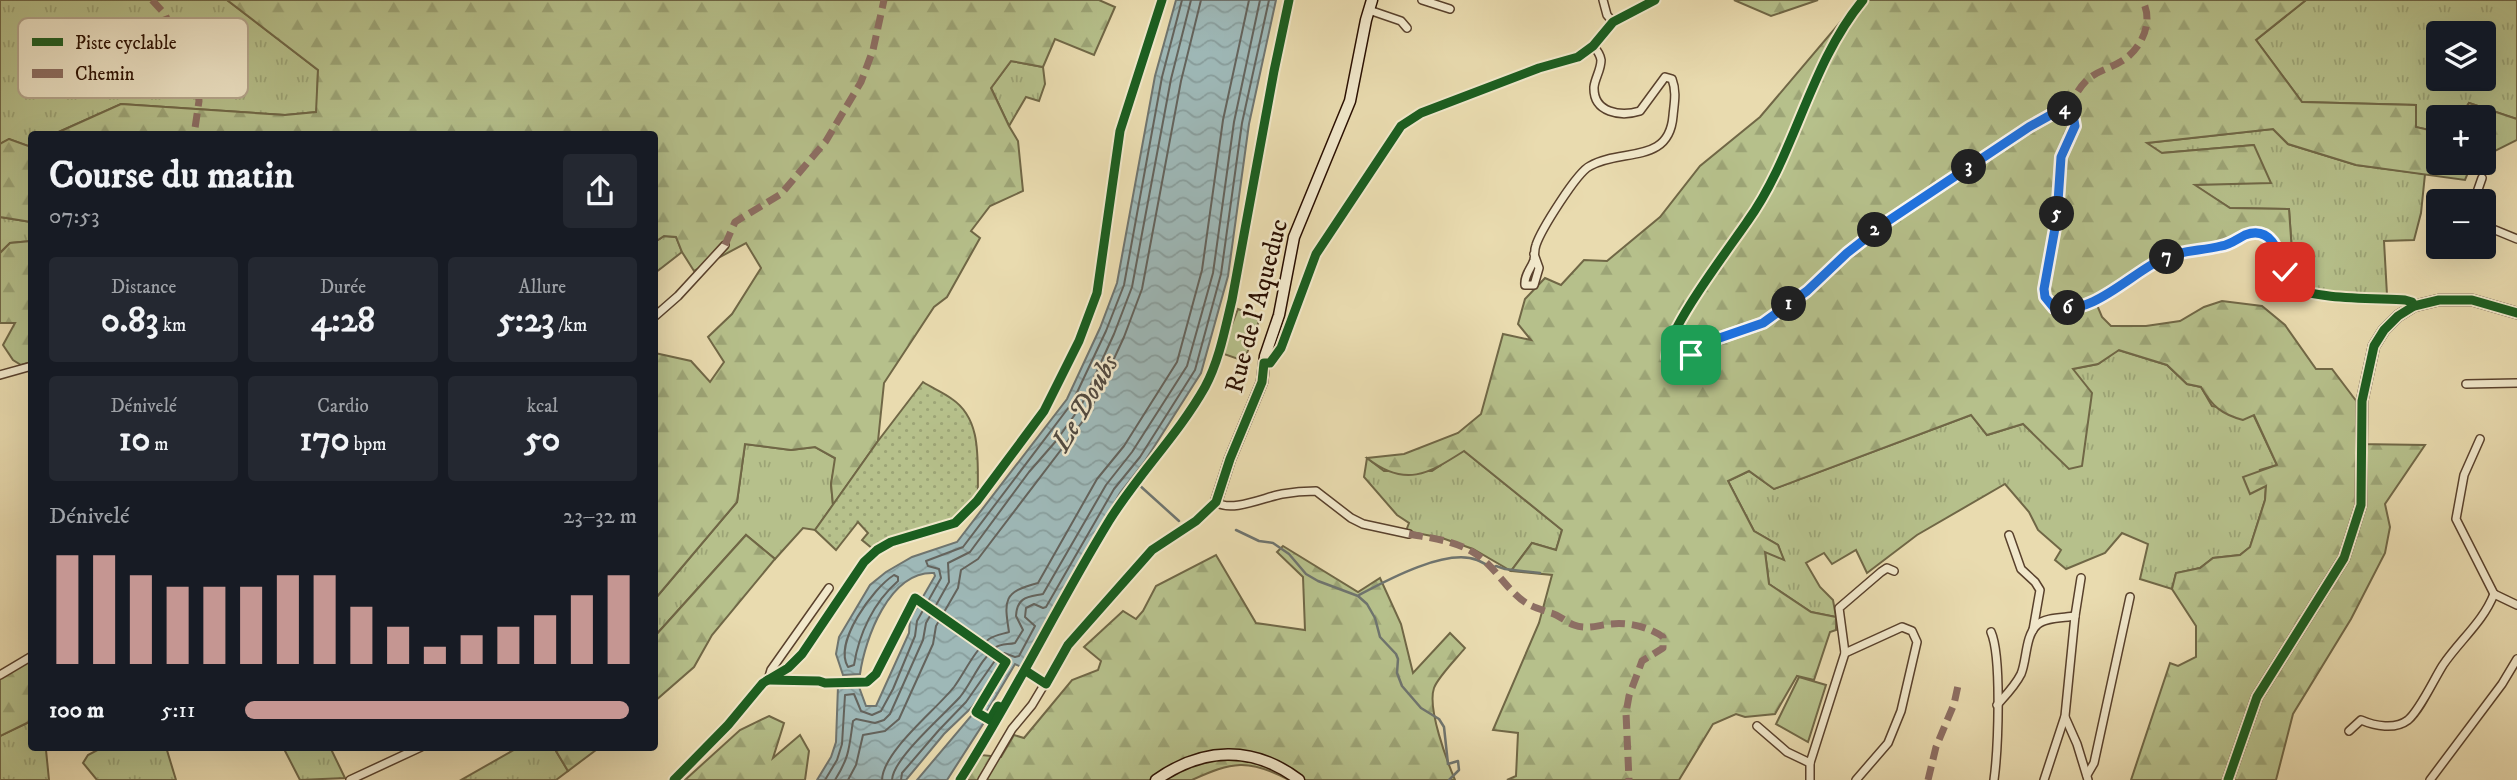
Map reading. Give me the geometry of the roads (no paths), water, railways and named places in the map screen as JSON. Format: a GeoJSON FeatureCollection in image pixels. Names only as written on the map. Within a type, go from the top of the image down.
{"type":"FeatureCollection","features":[{"type":"Feature","properties":{"kind":"street"},"geometry":{"type":"LineString","coordinates":[[674,780],[768,680],[788,668],[802,654],[864,562],[877,550],[899,539],[956,523],[977,501],[1044,411],[1079,341],[1097,293],[1120,131],[1162,0]]}},
{"type":"Feature","properties":{"kind":"street"},"geometry":{"type":"LineString","coordinates":[[1422,0],[1450,9]]}},
{"type":"Feature","properties":{"kind":"street"},"geometry":{"type":"LineString","coordinates":[[1603,0],[1607,15],[1613,22]]}},
{"type":"Feature","properties":{"kind":"street"},"geometry":{"type":"LineString","coordinates":[[1264,363],[1270,363],[1281,348],[1311,265],[1321,247],[1401,126],[1420,113],[1539,68],[1578,57],[1593,46],[1613,22],[1654,0]]}},
{"type":"Feature","properties":{"kind":"street"},"geometry":{"type":"LineString","coordinates":[[1863,0],[1837,37],[1770,188],[1707,279],[1675,333],[1667,352],[1667,359],[1674,366],[1681,365],[1705,343],[1763,323],[1807,291],[1847,253],[1888,221],[2029,127],[2063,108],[2073,115],[2075,126],[2061,157],[2057,217],[2044,289],[2045,297],[2054,308],[2080,306],[2106,295],[2175,253],[2221,246],[2254,233],[2264,234],[2271,239],[2289,281],[2300,290],[2330,296],[2405,300],[2412,302],[2414,306]]}},
{"type":"Feature","properties":{"kind":"street"},"geometry":{"type":"LineString","coordinates":[[1370,5],[1401,21],[1407,28]]}},
{"type":"Feature","properties":{"kind":"street","name":"Rue de l'Aqueduc"},"geometry":{"type":"LineString","coordinates":[[1216,502],[1230,459],[1262,382],[1265,356],[1279,315],[1294,237],[1350,101],[1370,5]]}},
{"type":"Feature","properties":{"kind":"street"},"geometry":{"type":"LineString","coordinates":[[1534,254],[1542,231],[1578,176],[1587,167],[1619,156],[1639,155],[1652,150],[1664,143],[1673,125],[1675,88],[1672,79],[1665,77],[1640,111],[1618,115],[1605,110],[1595,94],[1594,86],[1601,61],[1593,46]]}},
{"type":"Feature","properties":{"kind":"street"},"geometry":{"type":"LineString","coordinates":[[2478,189],[2482,178]]}},
{"type":"Feature","properties":{"kind":"street"},"geometry":{"type":"LineString","coordinates":[[2496,230],[2517,239]]}},
{"type":"Feature","properties":{"kind":"street"},"geometry":{"type":"LineString","coordinates":[[658,314],[725,245]]}},
{"type":"Feature","properties":{"kind":"street"},"geometry":{"type":"LineString","coordinates":[[2228,780],[2257,698],[2344,558],[2361,505],[2362,401],[2374,346],[2391,323],[2414,306],[2455,299],[2472,300],[2517,313]]}},
{"type":"Feature","properties":{"kind":"street"},"geometry":{"type":"LineString","coordinates":[[0,375],[28,367]]}},
{"type":"Feature","properties":{"kind":"street"},"geometry":{"type":"LineString","coordinates":[[2466,384],[2517,383]]}},
{"type":"Feature","properties":{"kind":"street"},"geometry":{"type":"LineString","coordinates":[[2480,439],[2464,475],[2456,519],[2494,594],[2517,605]]}},
{"type":"Feature","properties":{"kind":"street"},"geometry":{"type":"LineString","coordinates":[[982,780],[1068,645],[1152,550],[1196,521],[1216,502],[1224,505],[1244,504],[1283,494],[1316,491],[1339,510],[1363,524],[1409,534]]}},
{"type":"Feature","properties":{"kind":"street"},"geometry":{"type":"LineString","coordinates":[[1997,705],[2016,683],[2022,671],[2040,590],[2021,569],[2009,535]]}},
{"type":"Feature","properties":{"kind":"street"},"geometry":{"type":"LineString","coordinates":[[1810,780],[1810,762],[1845,653],[1839,608],[1881,572],[1887,568],[1894,570]]}},
{"type":"Feature","properties":{"kind":"street"},"geometry":{"type":"LineString","coordinates":[[2044,780],[2065,716],[2081,578]]}},
{"type":"Feature","properties":{"kind":"street"},"geometry":{"type":"LineString","coordinates":[[768,680],[771,670],[829,588]]}},
{"type":"Feature","properties":{"kind":"street"},"geometry":{"type":"LineString","coordinates":[[2349,731],[2361,720],[2383,726],[2397,726],[2407,721],[2446,661],[2487,610],[2494,594]]}},
{"type":"Feature","properties":{"kind":"street"},"geometry":{"type":"LineString","coordinates":[[2088,777],[2094,763],[2130,597]]}},
{"type":"Feature","properties":{"kind":"street"},"geometry":{"type":"LineString","coordinates":[[2033,631],[2045,621],[2075,616]]}},
{"type":"Feature","properties":{"kind":"street"},"geometry":{"type":"LineString","coordinates":[[1845,653],[1902,627],[1912,631],[1917,642],[1901,711],[1888,743],[1856,780]]}},
{"type":"Feature","properties":{"kind":"street"},"geometry":{"type":"LineString","coordinates":[[1991,632],[1996,643],[1994,780]]}},
{"type":"Feature","properties":{"kind":"street"},"geometry":{"type":"LineString","coordinates":[[0,674],[28,658]]}},
{"type":"Feature","properties":{"kind":"street"},"geometry":{"type":"LineString","coordinates":[[2430,780],[2502,684],[2517,659]]}},
{"type":"Feature","properties":{"kind":"street"},"geometry":{"type":"LineString","coordinates":[[2065,716],[2088,777]]}},
{"type":"Feature","properties":{"kind":"street"},"geometry":{"type":"LineString","coordinates":[[1758,726],[1787,752],[1810,762]]}},
{"type":"Feature","properties":{"kind":"street"},"geometry":{"type":"LineString","coordinates":[[2058,743],[2067,738],[2077,744]]}},
{"type":"Feature","properties":{"kind":"street"},"geometry":{"type":"LineString","coordinates":[[350,780],[412,751]]}},
{"type":"Feature","properties":{"kind":"street"},"geometry":{"type":"LineString","coordinates":[[1156,780],[1171,769],[1192,761],[1222,755],[1259,758],[1300,780]]}},
{"type":"Feature","properties":{"kind":"water","name":"Le Doubs"},"geometry":{"type":"Polygon","coordinates":[[[1176,0],[1276,0],[1249,124],[1228,276],[1201,373],[1145,461],[1120,493],[1021,667],[1015,664],[983,718],[985,721],[947,780],[917,780],[971,716],[976,714],[1009,663],[1006,660],[972,707],[944,734],[906,780],[817,780],[831,757],[836,742],[838,686],[859,687],[866,706],[876,706],[909,633],[910,619],[935,576],[934,573],[918,575],[904,583],[892,595],[867,643],[860,674],[843,675],[836,654],[839,637],[870,585],[912,557],[957,542],[1067,399],[1100,328],[1117,283],[1155,76],[1176,0]]]}},
{"type":"Feature","properties":{"kind":"waterway"},"geometry":{"type":"LineString","coordinates":[[1138,484],[1179,521]]}},
{"type":"Feature","properties":{"kind":"waterway"},"geometry":{"type":"LineString","coordinates":[[1236,530],[1259,541],[1273,543],[1289,554],[1306,574],[1358,596],[1367,604],[1375,618],[1380,637],[1396,654],[1397,673],[1402,686],[1421,708],[1439,719],[1444,727],[1448,764],[1458,761],[1459,770],[1449,780]]}},
{"type":"Feature","properties":{"kind":"waterway"},"geometry":{"type":"LineString","coordinates":[[1359,595],[1417,567],[1449,558],[1464,557],[1492,568],[1496,566],[1540,573]]}}]}
